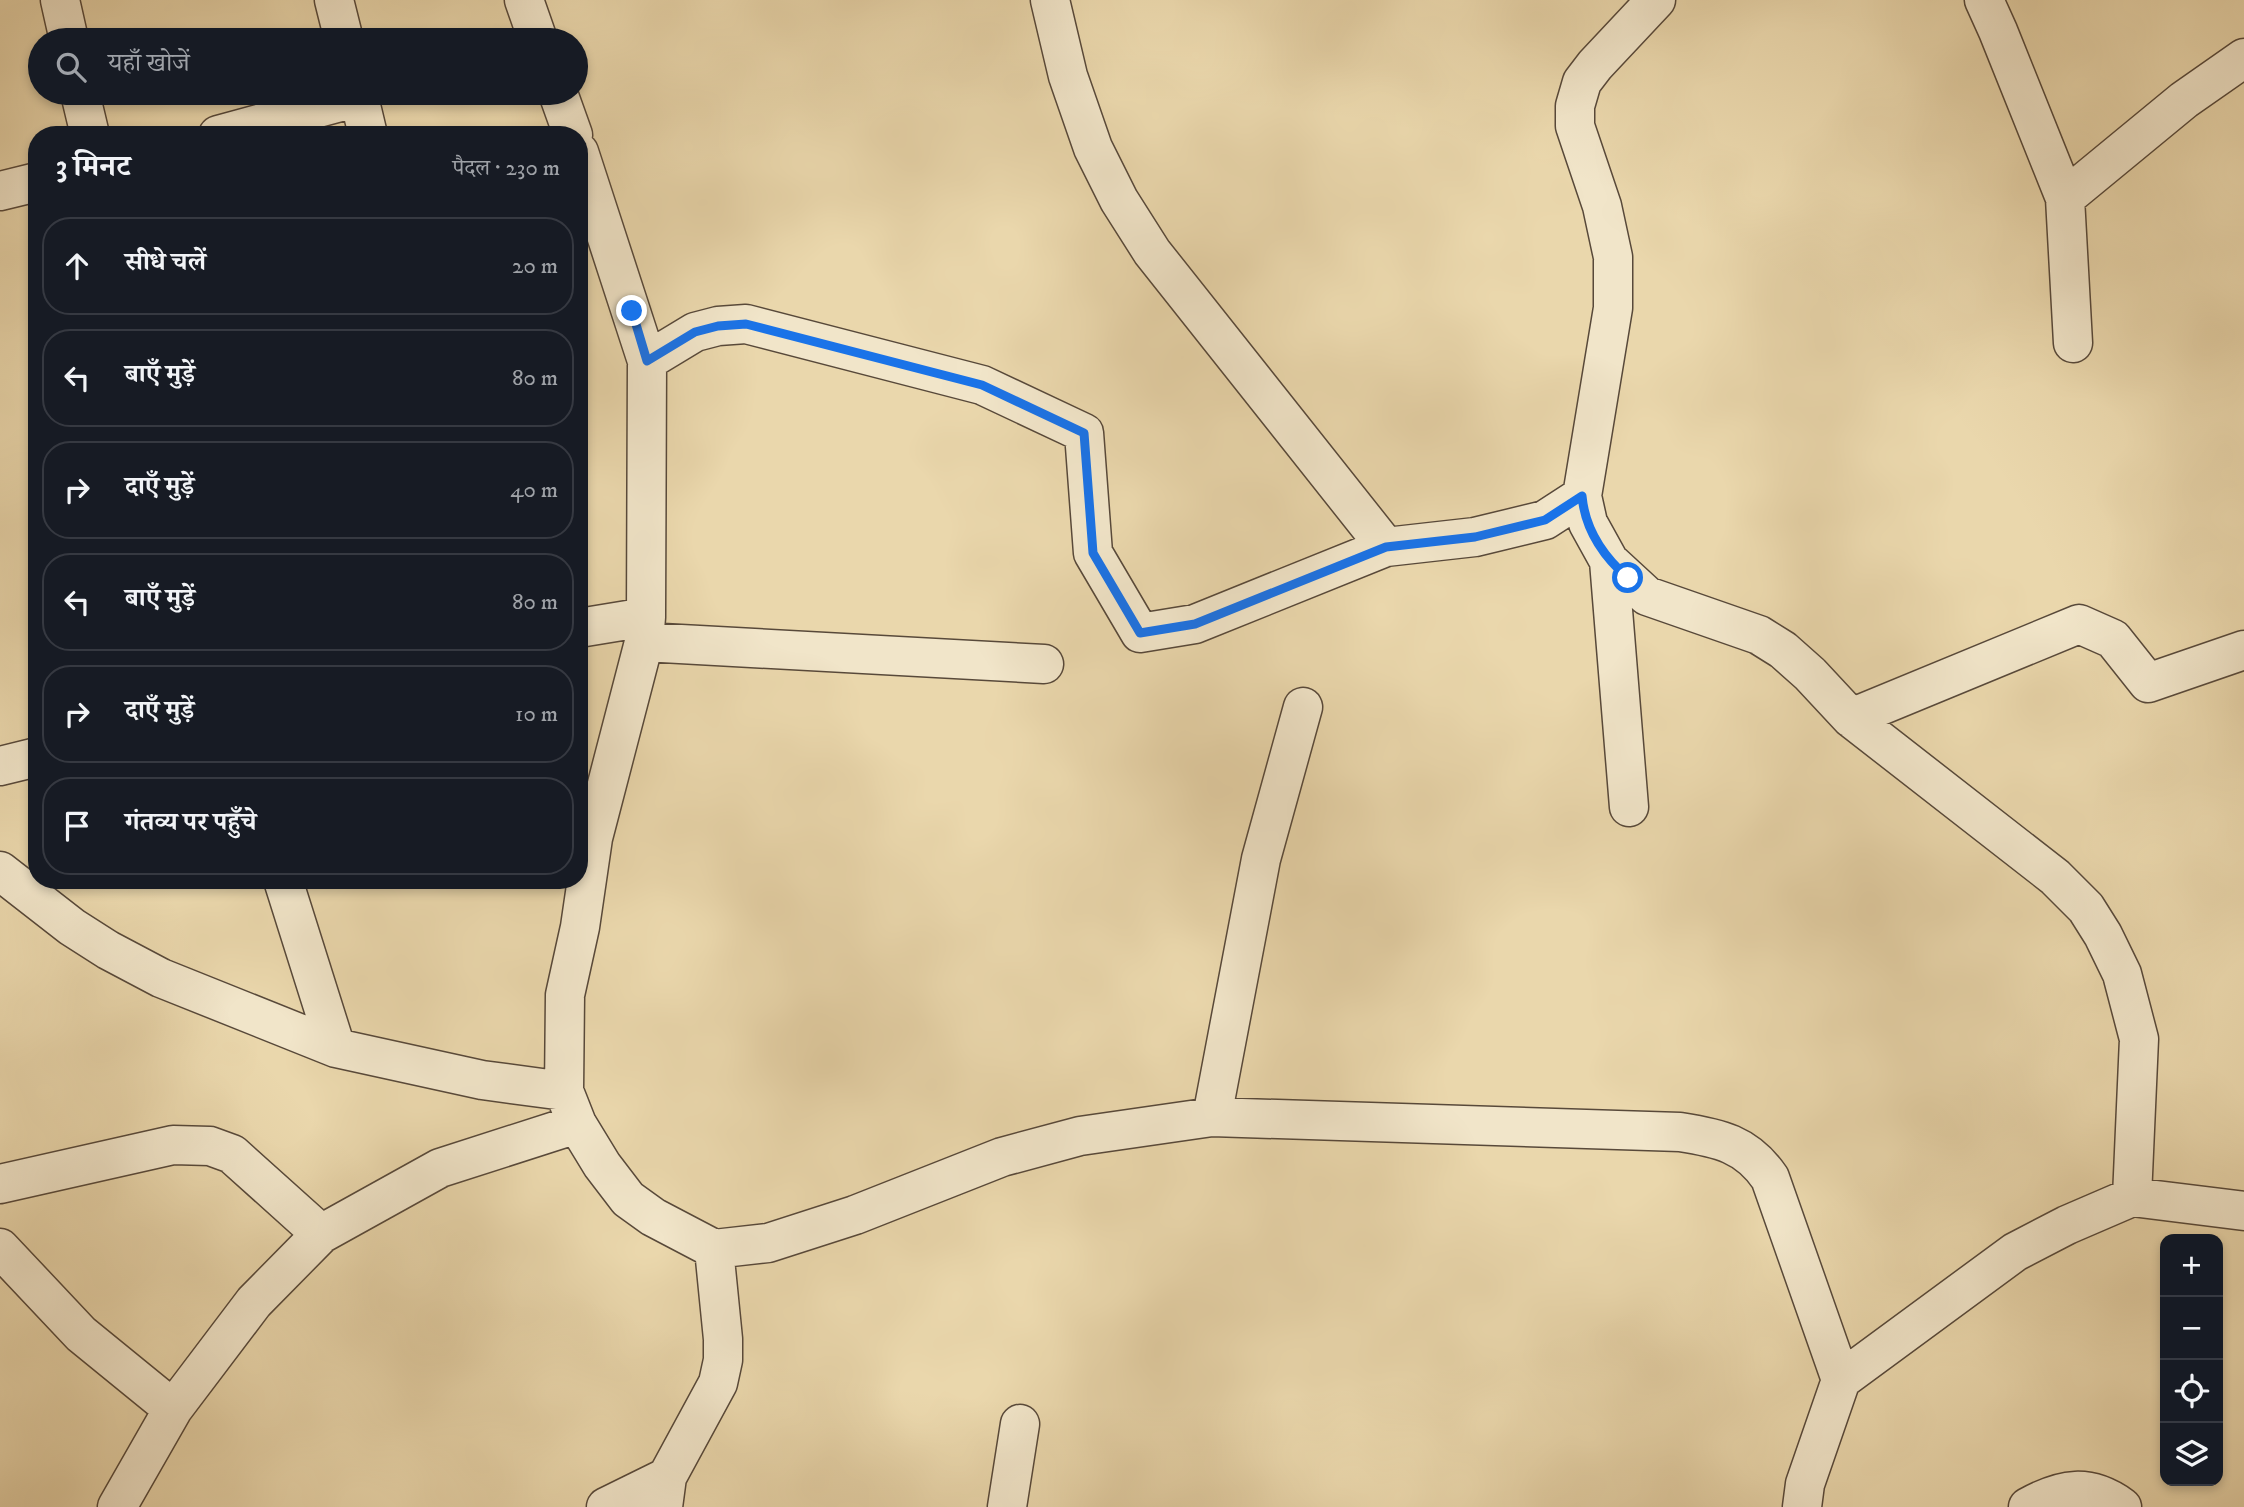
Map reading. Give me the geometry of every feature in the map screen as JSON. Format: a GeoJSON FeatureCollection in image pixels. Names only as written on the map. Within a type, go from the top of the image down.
{"type":"FeatureCollection","features":[{"type":"Feature","properties":{"kind":"street"},"geometry":{"type":"LineString","coordinates":[[60,0],[66,28]]}},
{"type":"Feature","properties":{"kind":"street"},"geometry":{"type":"LineString","coordinates":[[334,0],[341,28]]}},
{"type":"Feature","properties":{"kind":"street"},"geometry":{"type":"LineString","coordinates":[[524,0],[534,28]]}},
{"type":"Feature","properties":{"kind":"street"},"geometry":{"type":"LineString","coordinates":[[1050,0],[1068,76],[1088,136],[1119,200],[1152,251],[1386,547]]}},
{"type":"Feature","properties":{"kind":"street"},"geometry":{"type":"LineString","coordinates":[[1656,0],[1582,82],[1575,106],[1576,126],[1602,206],[1613,257],[1613,308],[1582,496],[1588,523],[1609,561],[1647,596],[1759,635],[1783,650],[1810,674],[1851,718],[2055,877],[2086,908],[2122,974],[2139,1039],[2132,1198]]}},
{"type":"Feature","properties":{"kind":"street"},"geometry":{"type":"LineString","coordinates":[[1984,0],[2004,43],[2065,198],[2073,343]]}},
{"type":"Feature","properties":{"kind":"street"},"geometry":{"type":"LineString","coordinates":[[2065,198],[2184,100],[2244,58]]}},
{"type":"Feature","properties":{"kind":"street"},"geometry":{"type":"LineString","coordinates":[[83,105],[88,126]]}},
{"type":"Feature","properties":{"kind":"street"},"geometry":{"type":"LineString","coordinates":[[250,126],[323,105]]}},
{"type":"Feature","properties":{"kind":"street"},"geometry":{"type":"LineString","coordinates":[[360,105],[366,126]]}},
{"type":"Feature","properties":{"kind":"street"},"geometry":{"type":"LineString","coordinates":[[562,105],[570,126]]}},
{"type":"Feature","properties":{"kind":"street"},"geometry":{"type":"LineString","coordinates":[[588,180],[647,361],[645,629],[593,838],[588,872]]}},
{"type":"Feature","properties":{"kind":"street"},"geometry":{"type":"LineString","coordinates":[[0,191],[28,184]]}},
{"type":"Feature","properties":{"kind":"street"},"geometry":{"type":"LineString","coordinates":[[647,361],[695,332],[718,326],[746,324],[982,385],[1084,433],[1093,553],[1140,633],[1195,624],[1386,547],[1475,537],[1545,520],[1582,496]]}},
{"type":"Feature","properties":{"kind":"street"},"geometry":{"type":"LineString","coordinates":[[1609,561],[1629,807]]}},
{"type":"Feature","properties":{"kind":"street"},"geometry":{"type":"LineString","coordinates":[[1851,718],[2079,624],[2113,639],[2148,683],[2244,650]]}},
{"type":"Feature","properties":{"kind":"street"},"geometry":{"type":"LineString","coordinates":[[588,628],[645,629],[1044,664]]}},
{"type":"Feature","properties":{"kind":"street"},"geometry":{"type":"LineString","coordinates":[[1212,1117],[1261,859],[1303,707]]}},
{"type":"Feature","properties":{"kind":"street"},"geometry":{"type":"LineString","coordinates":[[0,766],[28,759]]}},
{"type":"Feature","properties":{"kind":"street"},"geometry":{"type":"LineString","coordinates":[[0,871],[72,927],[161,978],[336,1048],[482,1080],[570,1107]]}},
{"type":"Feature","properties":{"kind":"street"},"geometry":{"type":"LineString","coordinates":[[286,889],[336,1048]]}},
{"type":"Feature","properties":{"kind":"street"},"geometry":{"type":"LineString","coordinates":[[586,889],[565,995],[570,1107],[602,1165],[628,1199],[653,1217],[713,1248],[768,1243],[855,1215],[1002,1157],[1080,1136],[1212,1117],[1680,1132],[1709,1136],[1733,1144],[1759,1162],[1770,1178],[1841,1380]]}},
{"type":"Feature","properties":{"kind":"street"},"geometry":{"type":"LineString","coordinates":[[117,1507],[173,1409],[254,1302],[320,1234],[440,1168],[570,1107]]}},
{"type":"Feature","properties":{"kind":"street"},"geometry":{"type":"LineString","coordinates":[[0,1184],[173,1145],[210,1146],[232,1154],[320,1234]]}},
{"type":"Feature","properties":{"kind":"street"},"geometry":{"type":"LineString","coordinates":[[1802,1507],[1805,1484],[1841,1380],[2015,1252],[2067,1225],[2132,1198],[2244,1211]]}},
{"type":"Feature","properties":{"kind":"street"},"geometry":{"type":"LineString","coordinates":[[0,1248],[81,1334],[173,1409]]}},
{"type":"Feature","properties":{"kind":"street"},"geometry":{"type":"LineString","coordinates":[[606,1507],[665,1492],[718,1384],[723,1360],[723,1339],[713,1248]]}},
{"type":"Feature","properties":{"kind":"street"},"geometry":{"type":"LineString","coordinates":[[1007,1507],[1020,1424]]}},
{"type":"Feature","properties":{"kind":"street"},"geometry":{"type":"LineString","coordinates":[[2028,1507],[2054,1494],[2079,1489],[2111,1499],[2122,1507]]}},
{"type":"Feature","properties":{"kind":"route"},"geometry":{"type":"LineString","coordinates":[[632,311],[647,361],[695,332],[718,326],[746,324],[982,385],[1084,433],[1093,553],[1140,633],[1195,624],[1386,547],[1475,537],[1545,520],[1582,496],[1588,523],[1609,561],[1628,578]]}}]}
